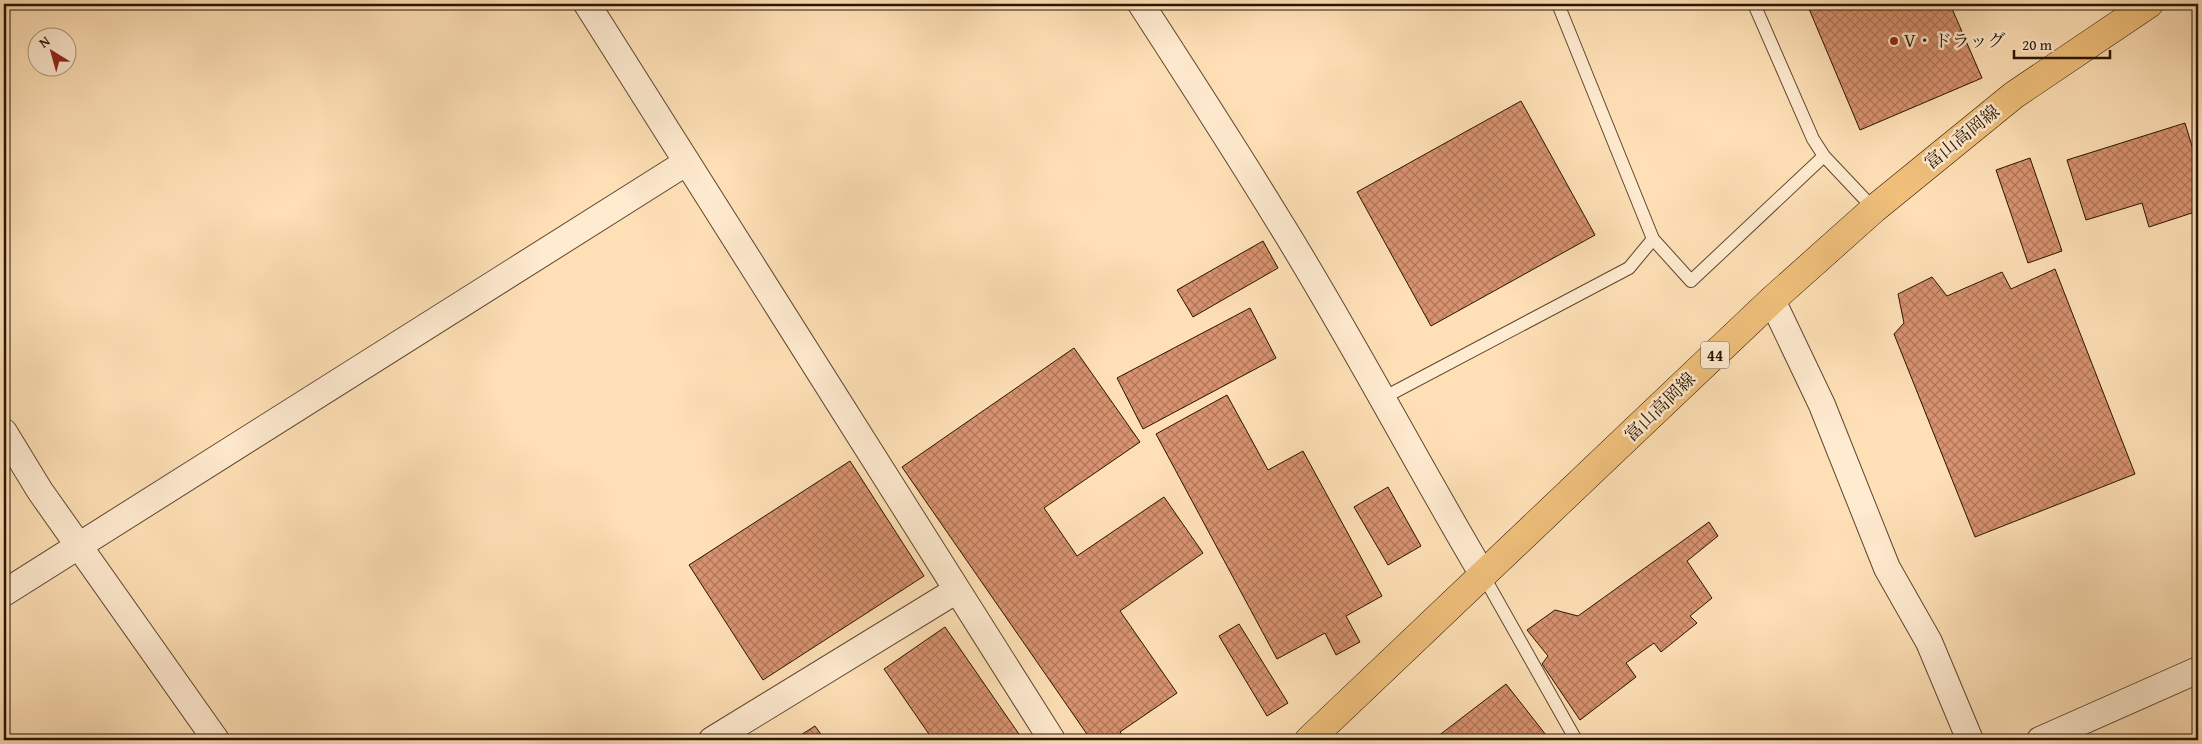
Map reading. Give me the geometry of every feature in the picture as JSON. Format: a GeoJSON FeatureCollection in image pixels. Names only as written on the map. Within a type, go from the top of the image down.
{"type":"FeatureCollection","features":[{"type":"Feature","properties":{"kind":"main road","name":"富山高岡線"},"geometry":{"type":"LineString","coordinates":[[1309,740],[1772,300],[1874,209],[2014,95],[2149,4]]}},
{"type":"Feature","properties":{"kind":"street"},"geometry":{"type":"LineString","coordinates":[[587,4],[1052,740]]}},
{"type":"Feature","properties":{"kind":"street"},"geometry":{"type":"LineString","coordinates":[[1141,4],[1278,218],[1483,575]]}},
{"type":"Feature","properties":{"kind":"street"},"geometry":{"type":"LineString","coordinates":[[4,593],[687,162]]}},
{"type":"Feature","properties":{"kind":"street"},"geometry":{"type":"LineString","coordinates":[[1772,300],[1822,405],[1888,568],[1929,642],[1970,740]]}},
{"type":"Feature","properties":{"kind":"street"},"geometry":{"type":"LineString","coordinates":[[4,432],[40,491],[216,740]]}},
{"type":"Feature","properties":{"kind":"street"},"geometry":{"type":"LineString","coordinates":[[712,740],[957,590]]}},
{"type":"Feature","properties":{"kind":"street"},"geometry":{"type":"LineString","coordinates":[[2040,740],[2198,670]]}},
{"type":"Feature","properties":{"kind":"lane"},"geometry":{"type":"LineString","coordinates":[[1558,4],[1652,239],[1691,281],[1824,156]]}},
{"type":"Feature","properties":{"kind":"lane"},"geometry":{"type":"LineString","coordinates":[[1754,4],[1813,139],[1824,156],[1874,209]]}},
{"type":"Feature","properties":{"kind":"lane"},"geometry":{"type":"LineString","coordinates":[[1383,398],[1629,268],[1652,239]]}},
{"type":"Feature","properties":{"kind":"lane"},"geometry":{"type":"LineString","coordinates":[[1483,575],[1576,740]]}},
{"type":"Feature","properties":{"kind":"building","name":"V・ドラッグ"},"geometry":{"type":"Polygon","coordinates":[[[1807,4],[1950,4],[1982,78],[1860,130],[1807,4]]]}},
{"type":"Feature","properties":{"kind":"building"},"geometry":{"type":"Polygon","coordinates":[[[1521,101],[1595,235],[1431,326],[1357,192],[1521,101]]]}},
{"type":"Feature","properties":{"kind":"building"},"geometry":{"type":"Polygon","coordinates":[[[2185,123],[2198,166],[2198,211],[2149,227],[2142,203],[2086,220],[2067,160],[2185,123]]]}},
{"type":"Feature","properties":{"kind":"building"},"geometry":{"type":"Polygon","coordinates":[[[2030,158],[2062,251],[2028,263],[1996,170],[2030,158]]]}},
{"type":"Feature","properties":{"kind":"building"},"geometry":{"type":"Polygon","coordinates":[[[1263,241],[1278,268],[1193,317],[1177,290],[1263,241]]]}},
{"type":"Feature","properties":{"kind":"building"},"geometry":{"type":"Polygon","coordinates":[[[2055,269],[2135,474],[1975,537],[1894,334],[1904,323],[1898,294],[1932,277],[1947,296],[2002,272],[2011,289],[2055,269]]]}},
{"type":"Feature","properties":{"kind":"building"},"geometry":{"type":"Polygon","coordinates":[[[1250,308],[1276,358],[1143,429],[1117,378],[1250,308]]]}},
{"type":"Feature","properties":{"kind":"building"},"geometry":{"type":"Polygon","coordinates":[[[1074,348],[1140,442],[1044,508],[1077,556],[1164,497],[1203,553],[1120,611],[1177,693],[1120,732],[1126,740],[1091,740],[902,467],[1074,348]]]}},
{"type":"Feature","properties":{"kind":"building"},"geometry":{"type":"Polygon","coordinates":[[[1227,395],[1268,470],[1303,451],[1382,596],[1346,616],[1360,642],[1336,655],[1325,633],[1277,659],[1156,434],[1227,395]]]}},
{"type":"Feature","properties":{"kind":"building"},"geometry":{"type":"Polygon","coordinates":[[[850,461],[924,576],[763,680],[689,565],[850,461]]]}},
{"type":"Feature","properties":{"kind":"building"},"geometry":{"type":"Polygon","coordinates":[[[1388,487],[1421,546],[1388,565],[1354,507],[1388,487]]]}},
{"type":"Feature","properties":{"kind":"building"},"geometry":{"type":"Polygon","coordinates":[[[1709,522],[1718,536],[1687,561],[1712,598],[1690,616],[1697,623],[1661,652],[1654,643],[1626,663],[1636,677],[1580,720],[1542,664],[1548,656],[1527,630],[1555,610],[1578,616],[1709,522]]]}},
{"type":"Feature","properties":{"kind":"building"},"geometry":{"type":"Polygon","coordinates":[[[1239,624],[1288,703],[1267,716],[1219,636],[1239,624]]]}},
{"type":"Feature","properties":{"kind":"building"},"geometry":{"type":"Polygon","coordinates":[[[945,627],[1023,740],[933,740],[884,669],[945,627]]]}},
{"type":"Feature","properties":{"kind":"building"},"geometry":{"type":"Polygon","coordinates":[[[1506,684],[1546,735],[1539,740],[1433,740],[1506,684]]]}},
{"type":"Feature","properties":{"kind":"building"},"geometry":{"type":"Polygon","coordinates":[[[815,726],[825,740],[793,740],[815,726]]]}},
{"type":"Feature","properties":{"kind":"place","name":"V・ドラッグ"},"geometry":{"type":"Point","coordinates":[1894,41]}}]}
